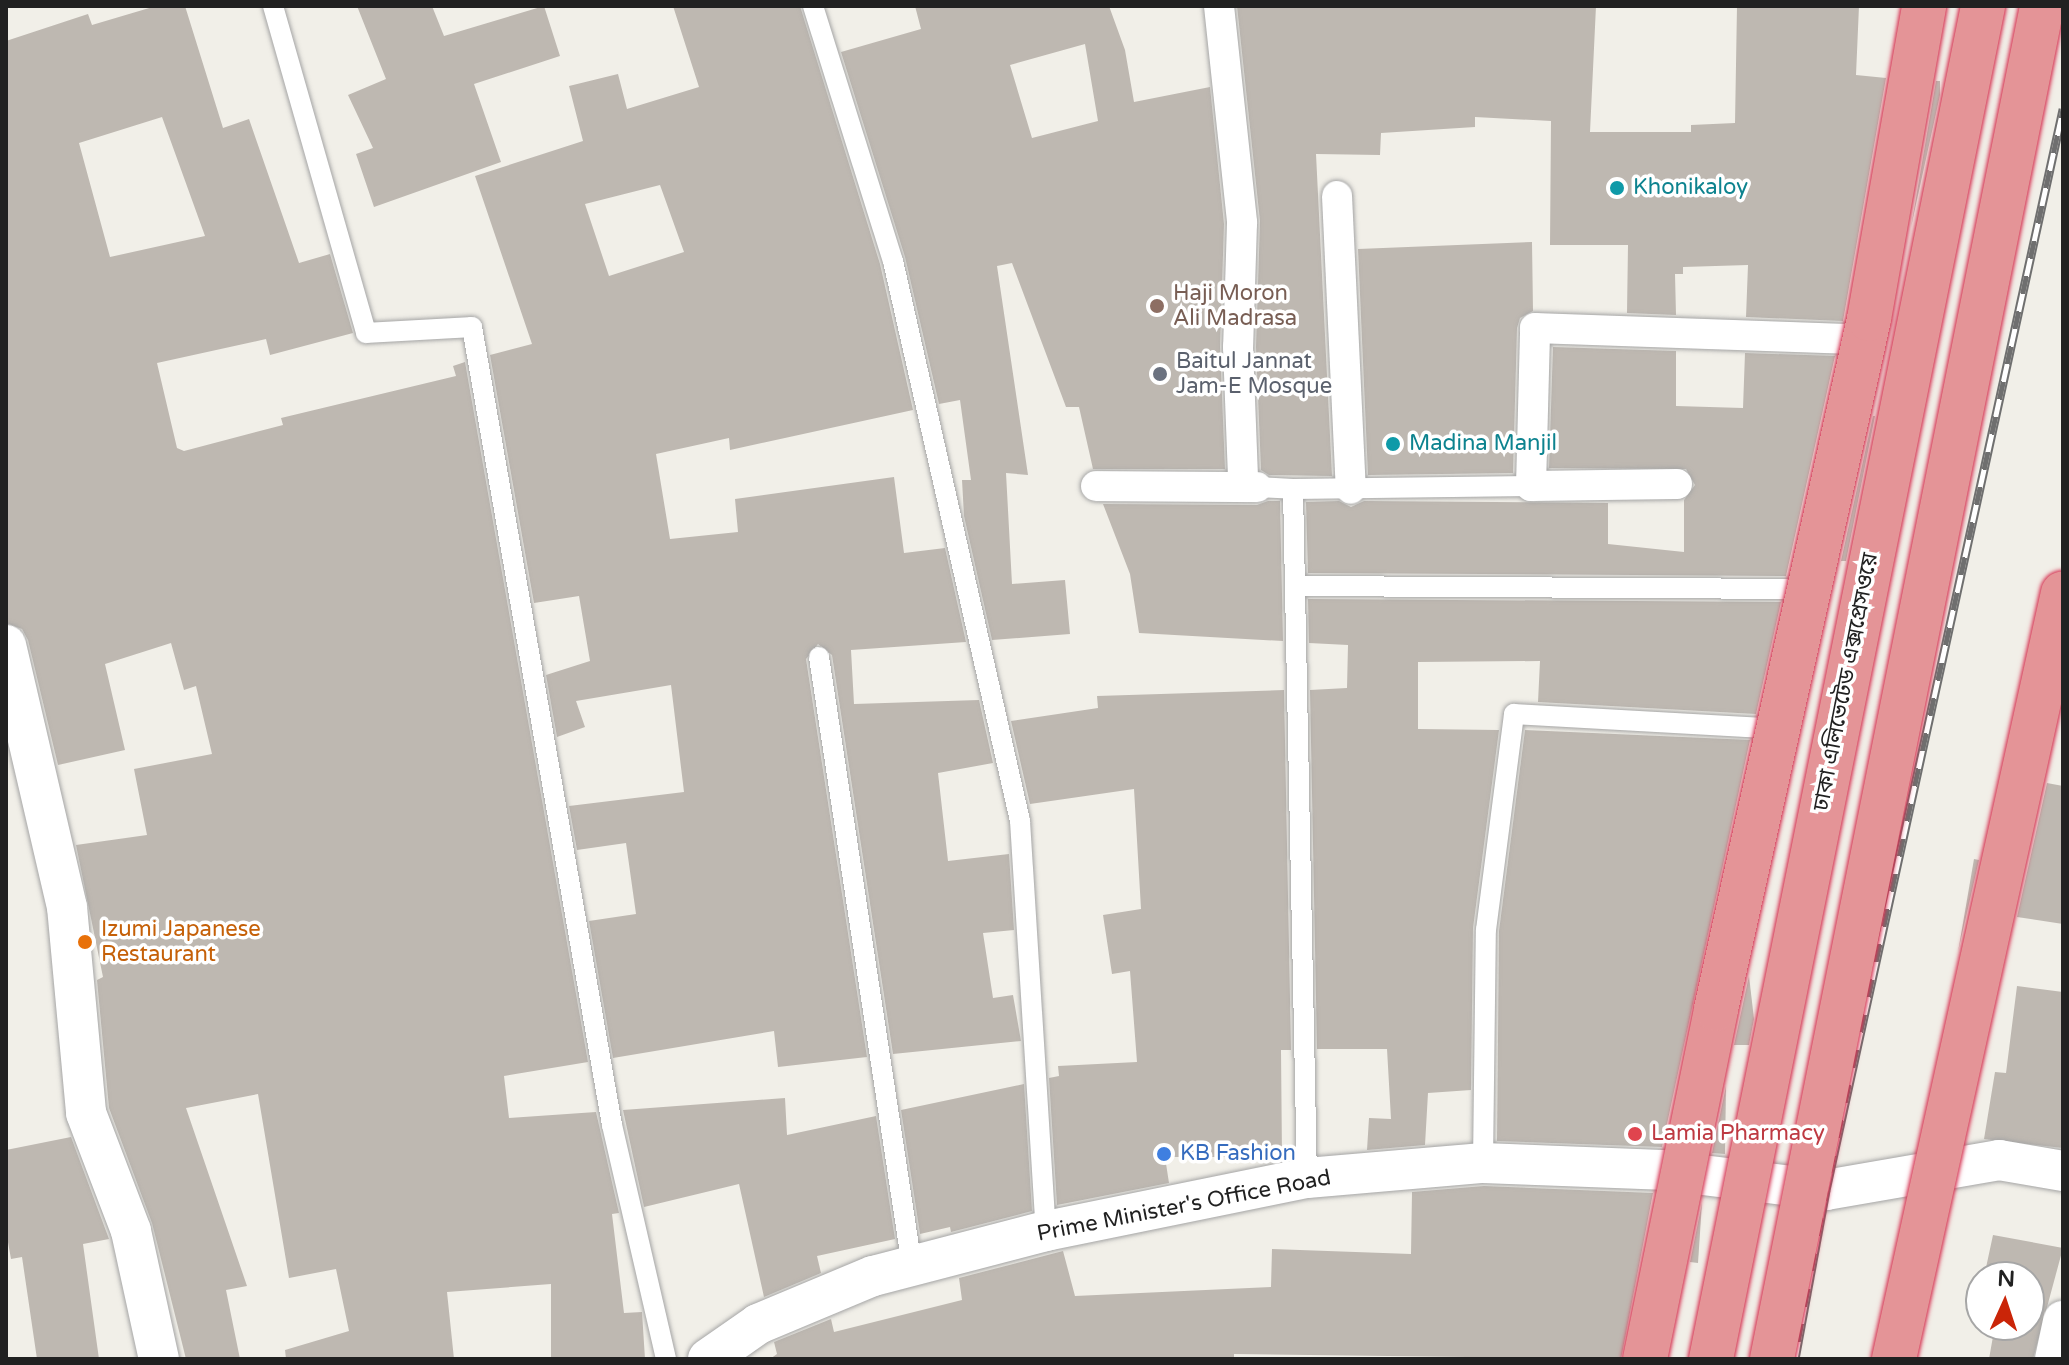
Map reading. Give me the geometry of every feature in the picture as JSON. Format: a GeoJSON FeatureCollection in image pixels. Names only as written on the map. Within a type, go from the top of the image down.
{"type":"FeatureCollection","features":[{"type":"Feature","properties":{"kind":"highway"},"geometry":{"type":"LineString","coordinates":[[1645,1359],[1709,1040],[1869,319],[1924,6]]}},
{"type":"Feature","properties":{"kind":"highway","name":"ঢাকা এলিভেটেড এক্সপ্রেসওয়ে"},"geometry":{"type":"LineString","coordinates":[[1710,1359],[1983,6]]}},
{"type":"Feature","properties":{"kind":"highway"},"geometry":{"type":"LineString","coordinates":[[1772,1359],[2042,6]]}},
{"type":"Feature","properties":{"kind":"highway"},"geometry":{"type":"LineString","coordinates":[[1894,1359],[2063,593]]}},
{"type":"Feature","properties":{"kind":"street"},"geometry":{"type":"LineString","coordinates":[[1096,486],[1250,481],[1238,347],[1241,215],[1219,6]]}},
{"type":"Feature","properties":{"kind":"street"},"geometry":{"type":"LineString","coordinates":[[1710,1359],[1962,165],[1990,6]]}},
{"type":"Feature","properties":{"kind":"street"},"geometry":{"type":"LineString","coordinates":[[1337,196],[1351,489]]}},
{"type":"Feature","properties":{"kind":"street"},"geometry":{"type":"LineString","coordinates":[[1677,484],[1531,486],[1535,328],[1853,339]]}},
{"type":"Feature","properties":{"kind":"street"},"geometry":{"type":"LineString","coordinates":[[6,645],[67,907],[86,1113],[131,1231],[159,1359]]}},
{"type":"Feature","properties":{"kind":"street","name":"Prime Minister's Office Road"},"geometry":{"type":"LineString","coordinates":[[708,1359],[758,1324],[873,1276],[1046,1231],[1307,1178],[1483,1163],[1662,1170],[1826,1190],[1999,1160],[2063,1171]]}},
{"type":"Feature","properties":{"kind":"street"},"geometry":{"type":"LineString","coordinates":[[2055,1359],[2063,1321]]}},
{"type":"Feature","properties":{"kind":"lane"},"geometry":{"type":"LineString","coordinates":[[273,6],[366,333],[472,327],[612,1125],[666,1359]]}},
{"type":"Feature","properties":{"kind":"lane"},"geometry":{"type":"LineString","coordinates":[[813,6],[893,261],[1020,821],[1046,1231]]}},
{"type":"Feature","properties":{"kind":"lane"},"geometry":{"type":"LineString","coordinates":[[1250,481],[1293,489],[1531,486]]}},
{"type":"Feature","properties":{"kind":"lane"},"geometry":{"type":"LineString","coordinates":[[1293,489],[1299,586],[1307,1178]]}},
{"type":"Feature","properties":{"kind":"lane"},"geometry":{"type":"LineString","coordinates":[[1299,586],[1803,589]]}},
{"type":"Feature","properties":{"kind":"lane"},"geometry":{"type":"LineString","coordinates":[[819,657],[912,1266]]}},
{"type":"Feature","properties":{"kind":"lane"},"geometry":{"type":"LineString","coordinates":[[1483,1163],[1486,930],[1514,714],[1768,728]]}},
{"type":"Feature","properties":{"kind":"building"},"geometry":{"type":"Polygon","coordinates":[[[156,6],[185,6],[223,128],[249,119],[299,263],[330,254],[353,333],[270,355],[266,339],[157,363],[177,448],[184,451],[283,425],[281,418],[456,376],[453,366],[465,362],[588,1062],[504,1076],[509,1118],[596,1112],[619,1213],[612,1214],[624,1313],[642,1312],[645,1359],[551,1359],[551,1284],[447,1292],[454,1359],[286,1359],[285,1350],[349,1331],[336,1269],[289,1278],[258,1094],[186,1108],[247,1286],[226,1290],[240,1359],[186,1359],[152,1223],[109,1108],[97,980],[103,977],[76,845],[147,835],[134,769],[212,754],[196,686],[184,690],[171,643],[105,664],[125,750],[58,765],[28,640],[22,629],[6,623],[6,41],[88,14],[92,25],[156,6]],[[162,117],[79,143],[110,257],[205,236],[162,117]]]}},
{"type":"Feature","properties":{"kind":"building"},"geometry":{"type":"Polygon","coordinates":[[[357,6],[432,6],[444,36],[544,6],[560,56],[474,84],[501,162],[374,207],[356,154],[373,148],[348,95],[386,79],[357,6]]]}},
{"type":"Feature","properties":{"kind":"building"},"geometry":{"type":"Polygon","coordinates":[[[673,6],[800,6],[880,264],[913,410],[730,450],[729,438],[656,454],[670,539],[738,532],[735,499],[894,477],[904,553],[945,548],[966,642],[851,650],[854,704],[979,700],[993,763],[938,773],[948,861],[1009,854],[1014,930],[983,933],[993,998],[1013,995],[1021,1041],[893,1054],[832,655],[818,644],[806,659],[867,1057],[778,1067],[774,1031],[613,1058],[589,921],[636,914],[626,843],[577,850],[569,806],[684,792],[671,685],[576,701],[585,727],[557,737],[546,675],[590,661],[579,596],[534,603],[490,355],[532,344],[475,176],[583,141],[569,86],[618,74],[627,109],[699,87],[673,6]],[[660,185],[585,204],[609,276],[684,252],[660,185]]]}},
{"type":"Feature","properties":{"kind":"building"},"geometry":{"type":"Polygon","coordinates":[[[915,6],[1109,6],[1125,50],[1134,102],[1210,87],[1224,224],[1220,347],[1225,469],[1093,469],[1079,407],[1066,407],[1012,263],[997,266],[1028,475],[1006,473],[1012,584],[1065,580],[1070,634],[992,640],[964,516],[962,480],[971,480],[960,400],[939,404],[905,257],[841,52],[921,29],[915,6]],[[1085,44],[1010,65],[1032,138],[1098,121],[1085,44]]]}},
{"type":"Feature","properties":{"kind":"building"},"geometry":{"type":"Polygon","coordinates":[[[1237,6],[1596,6],[1590,132],[1691,132],[1691,125],[1735,123],[1737,6],[1859,6],[1856,75],[1886,78],[1843,321],[1746,317],[1748,265],[1683,267],[1683,274],[1675,274],[1676,315],[1627,313],[1628,245],[1550,245],[1551,121],[1475,117],[1475,127],[1381,133],[1380,155],[1316,154],[1332,476],[1269,475],[1261,470],[1256,347],[1260,221],[1237,6]]]}},
{"type":"Feature","properties":{"kind":"building"},"geometry":{"type":"Polygon","coordinates":[[[1936,81],[1940,81],[1940,95],[1911,227],[1936,81]]]}},
{"type":"Feature","properties":{"kind":"building"},"geometry":{"type":"Polygon","coordinates":[[[1532,242],[1533,311],[1520,318],[1517,328],[1513,473],[1368,475],[1358,249],[1532,242]]]}},
{"type":"Feature","properties":{"kind":"building"},"geometry":{"type":"Polygon","coordinates":[[[1553,347],[1676,351],[1676,406],[1743,408],[1745,353],[1835,356],[1786,576],[1308,573],[1306,502],[1339,501],[1351,507],[1364,501],[1608,503],[1608,544],[1684,552],[1684,500],[1695,485],[1686,469],[1549,468],[1553,347]]]}},
{"type":"Feature","properties":{"kind":"building"},"geometry":{"type":"Polygon","coordinates":[[[1873,416],[1846,561],[1841,561],[1873,416]]]}},
{"type":"Feature","properties":{"kind":"building"},"geometry":{"type":"Polygon","coordinates":[[[1280,501],[1283,641],[1139,633],[1130,574],[1103,504],[1257,505],[1280,501]]]}},
{"type":"Feature","properties":{"kind":"building"},"geometry":{"type":"Polygon","coordinates":[[[1308,599],[1781,602],[1756,714],[1538,702],[1540,661],[1418,662],[1418,729],[1499,730],[1473,928],[1471,1090],[1428,1093],[1425,1145],[1367,1150],[1369,1118],[1391,1119],[1387,1049],[1317,1049],[1310,690],[1347,688],[1348,645],[1309,643],[1308,599]]]}},
{"type":"Feature","properties":{"kind":"building"},"geometry":{"type":"Polygon","coordinates":[[[1284,690],[1291,1050],[1281,1050],[1282,1157],[1165,1157],[1169,1183],[1057,1205],[1049,1078],[1059,1076],[1058,1066],[1137,1062],[1130,971],[1112,974],[1103,915],[1141,909],[1134,789],[1030,804],[1011,721],[1098,708],[1097,696],[1284,690]]]}},
{"type":"Feature","properties":{"kind":"building"},"geometry":{"type":"Polygon","coordinates":[[[1525,730],[1750,740],[1662,1147],[1497,1141],[1499,931],[1525,730]]]}},
{"type":"Feature","properties":{"kind":"building"},"geometry":{"type":"Polygon","coordinates":[[[2047,783],[2063,786],[2063,924],[2017,917],[2047,783]]]}},
{"type":"Feature","properties":{"kind":"building"},"geometry":{"type":"Polygon","coordinates":[[[1974,859],[1979,860],[1958,952],[1974,859]]]}},
{"type":"Feature","properties":{"kind":"building"},"geometry":{"type":"Polygon","coordinates":[[[1749,976],[1754,1019],[1749,1045],[1734,1045],[1749,976]]]}},
{"type":"Feature","properties":{"kind":"building"},"geometry":{"type":"Polygon","coordinates":[[[2017,986],[2063,992],[2063,1148],[1984,1139],[1995,1072],[2006,1073],[2017,986]]]}},
{"type":"Feature","properties":{"kind":"building"},"geometry":{"type":"Polygon","coordinates":[[[1024,1084],[1032,1211],[951,1232],[950,1227],[920,1234],[901,1110],[1024,1084]]]}},
{"type":"Feature","properties":{"kind":"building"},"geometry":{"type":"Polygon","coordinates":[[[1726,1086],[1725,1154],[1712,1153],[1726,1086]]]}},
{"type":"Feature","properties":{"kind":"building"},"geometry":{"type":"Polygon","coordinates":[[[785,1098],[787,1135],[876,1116],[895,1239],[817,1256],[821,1273],[764,1297],[739,1184],[644,1207],[623,1110],[785,1098]]]}},
{"type":"Feature","properties":{"kind":"building"},"geometry":{"type":"Polygon","coordinates":[[[71,1137],[109,1239],[83,1244],[99,1359],[37,1359],[22,1257],[11,1259],[6,1231],[6,1150],[71,1137]]]}},
{"type":"Feature","properties":{"kind":"building"},"geometry":{"type":"Polygon","coordinates":[[[1484,1186],[1653,1193],[1621,1359],[1234,1354],[1234,1359],[770,1359],[777,1354],[774,1342],[831,1319],[834,1332],[962,1300],[959,1278],[1063,1251],[1075,1296],[1271,1287],[1272,1249],[1411,1254],[1412,1192],[1484,1186]]]}},
{"type":"Feature","properties":{"kind":"building"},"geometry":{"type":"Polygon","coordinates":[[[1702,1203],[1698,1263],[1690,1262],[1702,1203]]]}},
{"type":"Feature","properties":{"kind":"building"},"geometry":{"type":"Polygon","coordinates":[[[1993,1235],[2063,1248],[2045,1315],[2045,1261],[1987,1261],[1993,1235]]]}},
{"type":"Feature","properties":{"kind":"building"},"geometry":{"type":"Polygon","coordinates":[[[1992,1341],[2038,1341],[2033,1359],[1989,1359],[1992,1341]]]}},
{"type":"Feature","properties":{"kind":"tram line"},"geometry":{"type":"LineString","coordinates":[[1762,1359],[2041,6]]}},
{"type":"Feature","properties":{"kind":"railway"},"geometry":{"type":"LineString","coordinates":[[1795,1359],[1826,1190],[2063,109]]}},
{"type":"Feature","properties":{"kind":"place","name":"Khonikaloy"},"geometry":{"type":"Point","coordinates":[1617,188]}},
{"type":"Feature","properties":{"kind":"place","name":"Haji Moron Ali Madrasa"},"geometry":{"type":"Point","coordinates":[1157,306]}},
{"type":"Feature","properties":{"kind":"place","name":"Baitul Jannat Jam-E Mosque"},"geometry":{"type":"Point","coordinates":[1160,374]}},
{"type":"Feature","properties":{"kind":"place","name":"Madina Manjil"},"geometry":{"type":"Point","coordinates":[1393,444]}},
{"type":"Feature","properties":{"kind":"place","name":"Izumi Japanese Restaurant"},"geometry":{"type":"Point","coordinates":[85,942]}},
{"type":"Feature","properties":{"kind":"place","name":"Lamia Pharmacy"},"geometry":{"type":"Point","coordinates":[1635,1134]}},
{"type":"Feature","properties":{"kind":"place","name":"KB Fashion"},"geometry":{"type":"Point","coordinates":[1164,1154]}}]}
